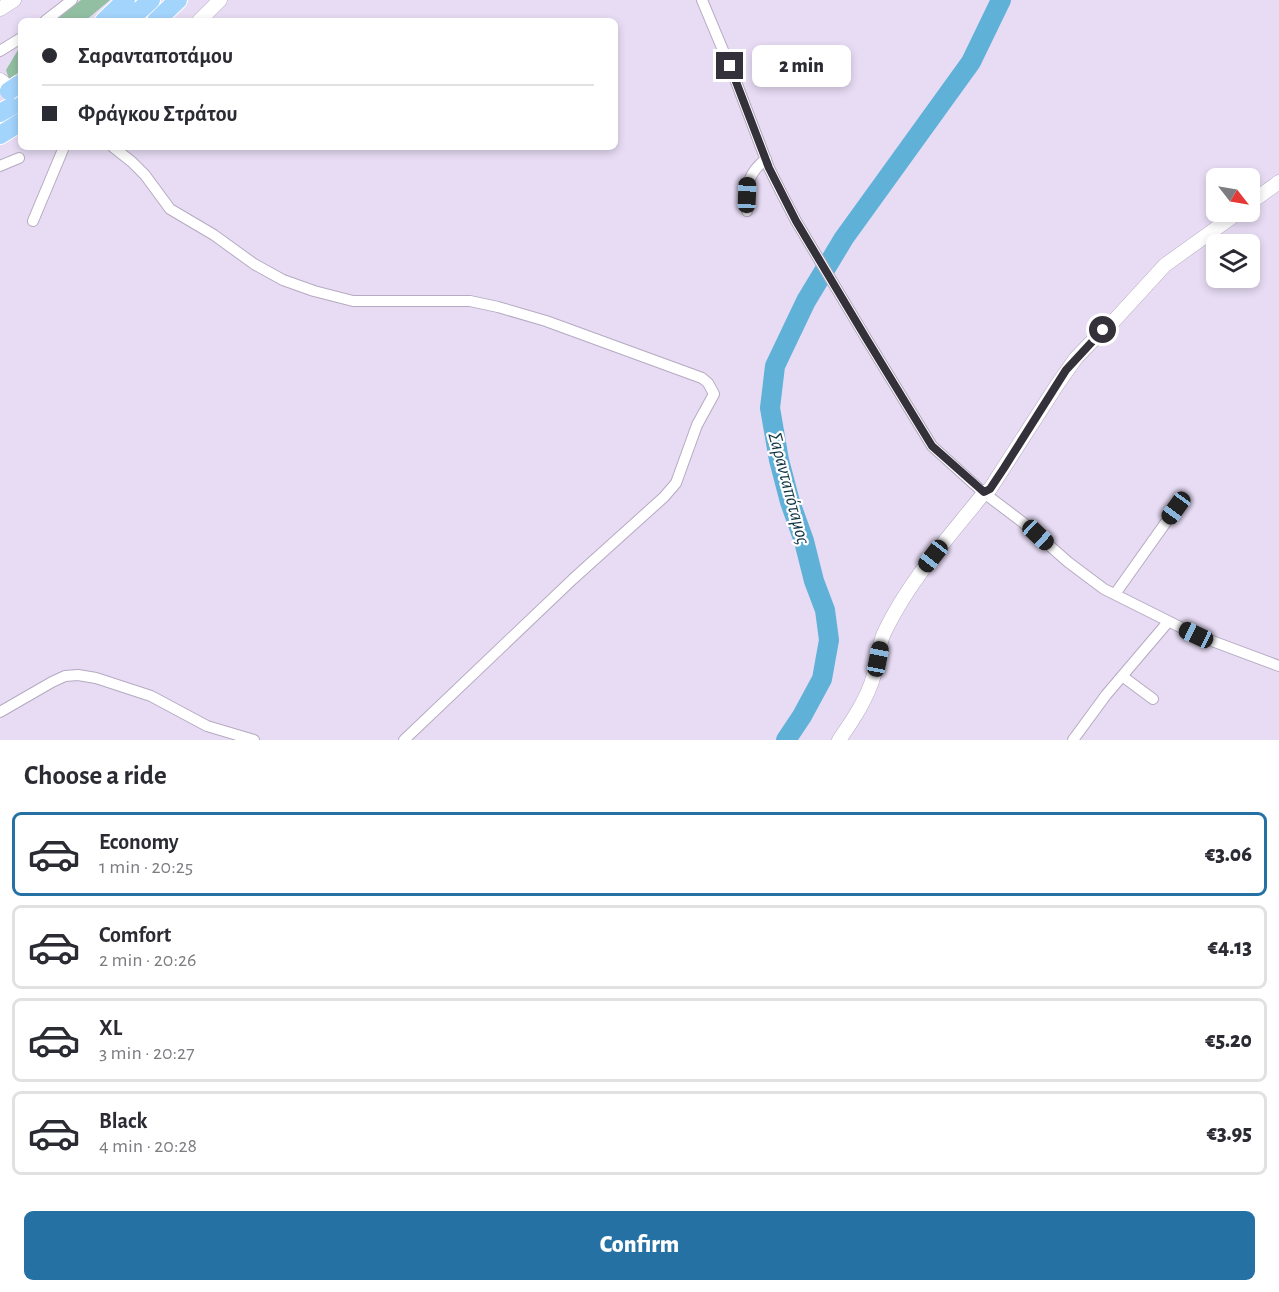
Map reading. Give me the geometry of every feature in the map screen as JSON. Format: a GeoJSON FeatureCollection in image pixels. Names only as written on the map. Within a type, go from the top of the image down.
{"type":"FeatureCollection","features":[{"type":"Feature","properties":{"kind":"highway"},"geometry":{"type":"LineString","coordinates":[[107,18],[126,0]]}},
{"type":"Feature","properties":{"kind":"highway"},"geometry":{"type":"LineString","coordinates":[[131,18],[151,0]]}},
{"type":"Feature","properties":{"kind":"highway"},"geometry":{"type":"LineString","coordinates":[[159,18],[178,0]]}},
{"type":"Feature","properties":{"kind":"highway"},"geometry":{"type":"LineString","coordinates":[[0,113],[11,91]]}},
{"type":"Feature","properties":{"kind":"highway"},"geometry":{"type":"LineString","coordinates":[[0,135],[18,124]]}},
{"type":"Feature","properties":{"kind":"street"},"geometry":{"type":"LineString","coordinates":[[0,9],[14,0]]}},
{"type":"Feature","properties":{"kind":"street"},"geometry":{"type":"LineString","coordinates":[[49,18],[72,0]]}},
{"type":"Feature","properties":{"kind":"street"},"geometry":{"type":"LineString","coordinates":[[202,18],[220,0]]}},
{"type":"Feature","properties":{"kind":"street"},"geometry":{"type":"LineString","coordinates":[[702,0],[766,159],[791,211],[932,446],[1090,579],[1168,622],[1220,645],[1279,666]]}},
{"type":"Feature","properties":{"kind":"street"},"geometry":{"type":"LineString","coordinates":[[0,51],[18,40]]}},
{"type":"Feature","properties":{"kind":"street"},"geometry":{"type":"LineString","coordinates":[[33,221],[63,150]]}},
{"type":"Feature","properties":{"kind":"street"},"geometry":{"type":"LineString","coordinates":[[117,150],[145,175],[170,209],[214,235],[254,264],[283,280],[336,298],[353,301],[470,301],[498,307],[546,321],[702,378],[712,387],[714,394],[697,425],[676,483],[664,497],[404,740]]}},
{"type":"Feature","properties":{"kind":"street"},"geometry":{"type":"LineString","coordinates":[[0,166],[19,158]]}},
{"type":"Feature","properties":{"kind":"street"},"geometry":{"type":"LineString","coordinates":[[747,211],[748,180],[753,169],[766,159]]}},
{"type":"Feature","properties":{"kind":"street"},"geometry":{"type":"LineString","coordinates":[[1260,196],[1279,182]]}},
{"type":"Feature","properties":{"kind":"street"},"geometry":{"type":"LineString","coordinates":[[839,740],[858,713],[874,677],[883,634],[899,605],[921,572],[984,492],[990,489],[1076,358],[1166,266],[1225,222]]}},
{"type":"Feature","properties":{"kind":"street"},"geometry":{"type":"LineString","coordinates":[[1116,594],[1176,508]]}},
{"type":"Feature","properties":{"kind":"street"},"geometry":{"type":"LineString","coordinates":[[1073,740],[1122,676],[1168,622]]}},
{"type":"Feature","properties":{"kind":"street"},"geometry":{"type":"LineString","coordinates":[[0,712],[52,682],[65,676],[78,675],[96,678],[151,696],[207,726],[254,740]]}},
{"type":"Feature","properties":{"kind":"street"},"geometry":{"type":"LineString","coordinates":[[1122,676],[1153,699]]}},
{"type":"Feature","properties":{"kind":"green space"},"geometry":{"type":"Polygon","coordinates":[[[81,0],[110,0],[89,18],[59,18],[81,0]]]}},
{"type":"Feature","properties":{"kind":"green space"},"geometry":{"type":"Polygon","coordinates":[[[18,50],[18,73],[9,79],[6,70],[18,50]]]}},
{"type":"Feature","properties":{"kind":"waterway","name":"Σαρανταπόταμος"},"geometry":{"type":"LineString","coordinates":[[786,740],[822,679],[829,640],[825,610],[814,581],[779,460],[770,408],[775,366],[806,301],[844,238],[971,62],[1001,0]]}},
{"type":"Feature","properties":{"kind":"route"},"geometry":{"type":"LineString","coordinates":[[730,66],[769,168],[796,221],[932,446],[984,492],[990,489],[1066,370],[1103,330]]}}]}
